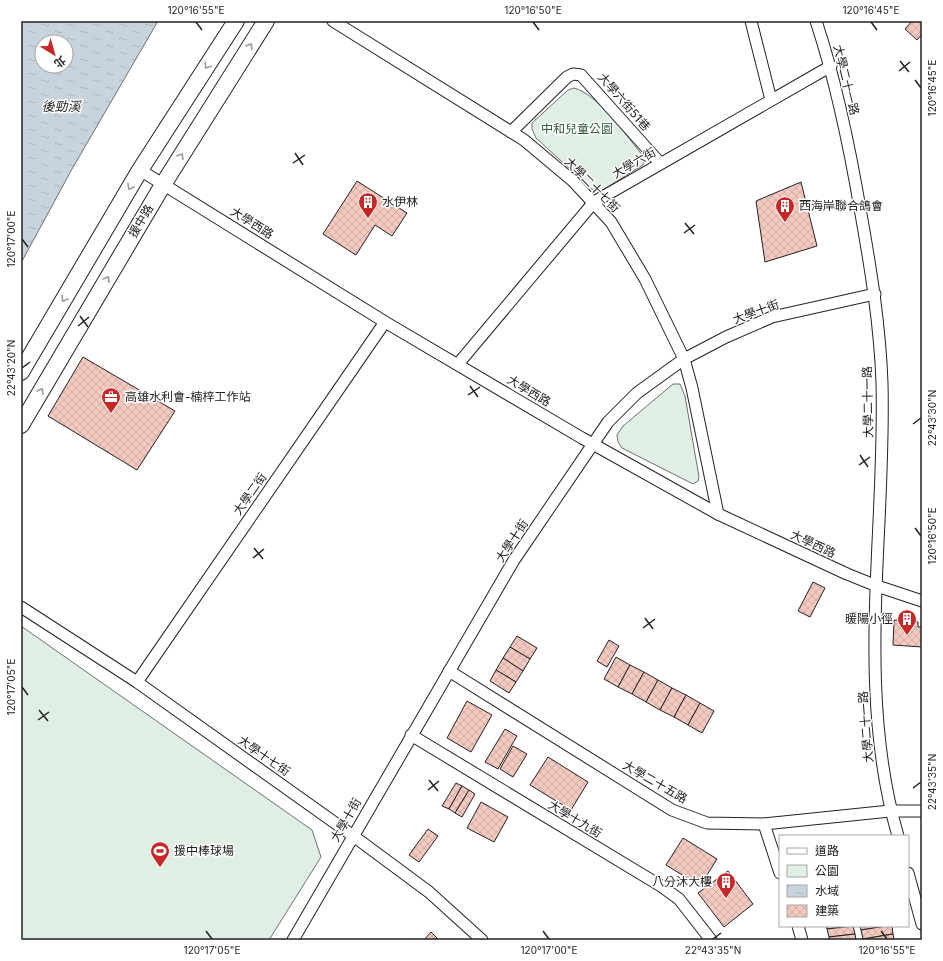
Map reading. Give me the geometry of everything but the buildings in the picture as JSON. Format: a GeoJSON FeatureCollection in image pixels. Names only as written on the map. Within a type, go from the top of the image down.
{"type":"FeatureCollection","features":[{"type":"Feature","properties":{"kind":"street"},"geometry":{"type":"LineString","coordinates":[[21,372],[140,170],[236,21]]}},
{"type":"Feature","properties":{"kind":"street","name":"援中路"},"geometry":{"type":"LineString","coordinates":[[21,425],[164,183],[266,21]]}},
{"type":"Feature","properties":{"kind":"street","name":"大學二十七街"},"geometry":{"type":"LineString","coordinates":[[333,21],[524,140],[573,181],[611,222],[645,279],[684,359],[692,388],[718,514]]}},
{"type":"Feature","properties":{"kind":"street"},"geometry":{"type":"LineString","coordinates":[[751,21],[771,100]]}},
{"type":"Feature","properties":{"kind":"street","name":"大學二十一路"},"geometry":{"type":"LineString","coordinates":[[816,21],[831,66],[850,152],[875,294],[882,382],[882,457],[877,586],[875,698],[884,781],[890,811],[898,835]]}},
{"type":"Feature","properties":{"kind":"street","name":"大學六街"},"geometry":{"type":"LineString","coordinates":[[458,364],[594,202],[831,66]]}},
{"type":"Feature","properties":{"kind":"street","name":"大學六街51巷"},"geometry":{"type":"LineString","coordinates":[[511,132],[567,77],[573,74],[581,75],[660,163]]}},
{"type":"Feature","properties":{"kind":"street","name":"大學西路"},"geometry":{"type":"LineString","coordinates":[[140,170],[164,183],[385,322],[592,444],[718,514],[877,586],[922,601]]}},
{"type":"Feature","properties":{"kind":"street","name":"大學十街"},"geometry":{"type":"LineString","coordinates":[[292,940],[514,560],[608,422],[637,393],[684,359],[726,337],[772,317],[875,294]]}},
{"type":"Feature","properties":{"kind":"street","name":"大學二街"},"geometry":{"type":"LineString","coordinates":[[137,682],[385,322]]}},
{"type":"Feature","properties":{"kind":"street","name":"大學十七街"},"geometry":{"type":"LineString","coordinates":[[21,607],[137,682],[352,835],[429,892],[482,940]]}},
{"type":"Feature","properties":{"kind":"street","name":"大學二十五路"},"geometry":{"type":"LineString","coordinates":[[449,671],[672,810],[707,823],[764,824],[890,811],[922,811]]}},
{"type":"Feature","properties":{"kind":"street","name":"大學十九街"},"geometry":{"type":"LineString","coordinates":[[411,735],[661,886],[679,899],[711,940]]}},
{"type":"Feature","properties":{"kind":"street"},"geometry":{"type":"LineString","coordinates":[[764,824],[779,870]]}},
{"type":"Feature","properties":{"kind":"street"},"geometry":{"type":"LineString","coordinates":[[909,877],[922,924]]}},
{"type":"Feature","properties":{"kind":"street"},"geometry":{"type":"LineString","coordinates":[[798,927],[802,940]]}},
{"type":"Feature","properties":{"kind":"green space","name":"中和兒童公園"},"geometry":{"type":"Polygon","coordinates":[[[574,88],[593,98],[612,117],[644,157],[643,165],[601,191],[593,190],[536,138],[532,129],[532,123],[568,90],[574,88]]]}},
{"type":"Feature","properties":{"kind":"green space"},"geometry":{"type":"Polygon","coordinates":[[[673,384],[680,384],[685,396],[699,477],[698,481],[693,484],[622,448],[618,442],[617,435],[623,426],[673,384]]]}},
{"type":"Feature","properties":{"kind":"green space"},"geometry":{"type":"Polygon","coordinates":[[[21,626],[312,830],[321,857],[269,940],[21,940],[21,626]]]}},
{"type":"Feature","properties":{"kind":"water","name":"後勁溪"},"geometry":{"type":"Polygon","coordinates":[[[21,21],[158,21],[72,169],[21,263],[21,21]]]}},
{"type":"Feature","properties":{"kind":"place","name":"水伊林"},"geometry":{"type":"Point","coordinates":[368,219]}},
{"type":"Feature","properties":{"kind":"place","name":"西海岸聯合鴿會"},"geometry":{"type":"Point","coordinates":[785,223]}},
{"type":"Feature","properties":{"kind":"place","name":"高雄水利會-楠梓工作站"},"geometry":{"type":"Point","coordinates":[111,414]}},
{"type":"Feature","properties":{"kind":"place","name":"暖陽小徑"},"geometry":{"type":"Point","coordinates":[907,636]}},
{"type":"Feature","properties":{"kind":"place","name":"援中棒球場"},"geometry":{"type":"Point","coordinates":[160,868]}},
{"type":"Feature","properties":{"kind":"place","name":"八分沐大樓"},"geometry":{"type":"Point","coordinates":[726,899]}}]}
